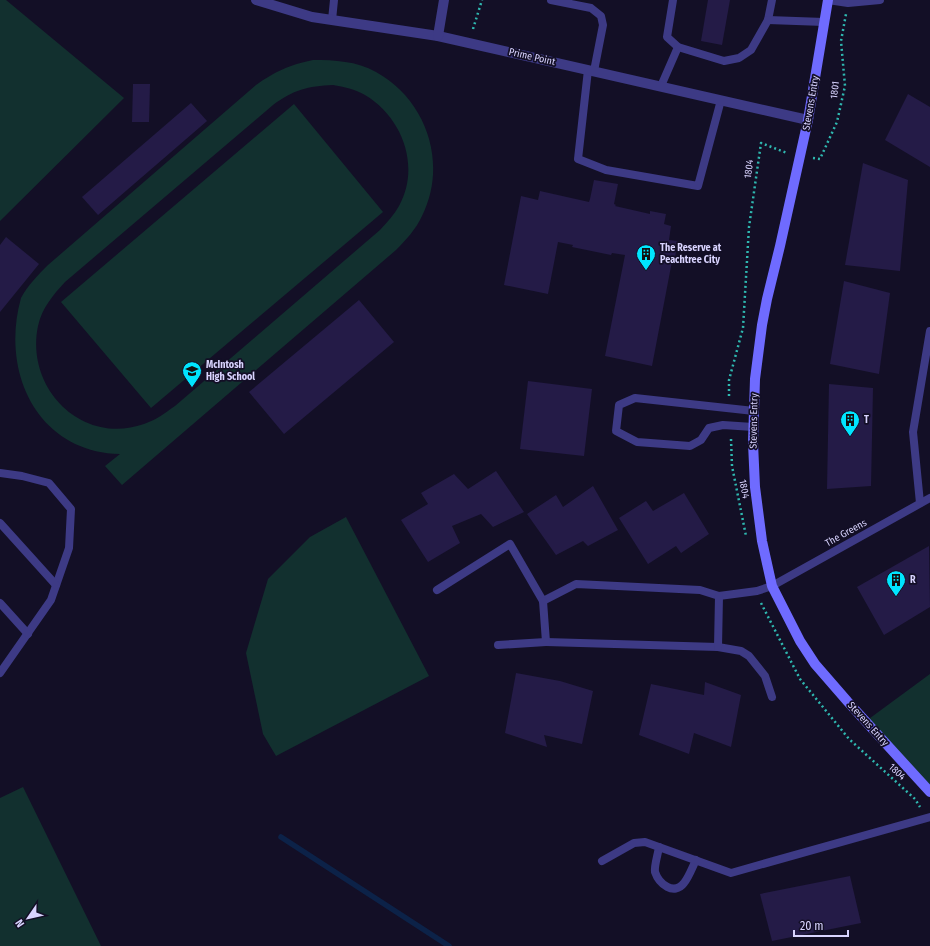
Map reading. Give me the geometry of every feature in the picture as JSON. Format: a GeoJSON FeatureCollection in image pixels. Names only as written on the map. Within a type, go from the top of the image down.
{"type":"FeatureCollection","features":[{"type":"Feature","properties":{"kind":"street","name":"Prime Point"},"geometry":{"type":"LineString","coordinates":[[256,0],[312,17],[438,36],[808,120]]}},
{"type":"Feature","properties":{"kind":"street"},"geometry":{"type":"LineString","coordinates":[[438,36],[444,0]]}},
{"type":"Feature","properties":{"kind":"street","name":"Stevens Entry"},"geometry":{"type":"LineString","coordinates":[[828,0],[808,120],[764,315],[755,379],[753,427],[755,487],[762,541],[772,586],[800,641],[815,664],[930,792]]}},
{"type":"Feature","properties":{"kind":"lane"},"geometry":{"type":"LineString","coordinates":[[332,20],[334,0]]}},
{"type":"Feature","properties":{"kind":"lane"},"geometry":{"type":"LineString","coordinates":[[552,0],[592,8],[601,16],[603,25],[591,71],[583,114],[578,159],[606,170],[698,186],[721,100]]}},
{"type":"Feature","properties":{"kind":"lane"},"geometry":{"type":"LineString","coordinates":[[673,0],[667,37],[678,47],[724,61],[739,58],[751,50],[768,20],[772,0]]}},
{"type":"Feature","properties":{"kind":"lane"},"geometry":{"type":"LineString","coordinates":[[828,0],[848,3],[880,0]]}},
{"type":"Feature","properties":{"kind":"lane"},"geometry":{"type":"LineString","coordinates":[[768,20],[824,22]]}},
{"type":"Feature","properties":{"kind":"lane"},"geometry":{"type":"LineString","coordinates":[[661,86],[678,47]]}},
{"type":"Feature","properties":{"kind":"lane"},"geometry":{"type":"LineString","coordinates":[[920,503],[913,432],[930,331]]}},
{"type":"Feature","properties":{"kind":"lane"},"geometry":{"type":"LineString","coordinates":[[753,427],[723,425],[709,428],[700,440],[690,446],[637,442],[616,431],[620,405],[635,398],[754,411]]}},
{"type":"Feature","properties":{"kind":"lane"},"geometry":{"type":"LineString","coordinates":[[0,473],[49,482],[71,509],[69,548],[51,600],[0,673]]}},
{"type":"Feature","properties":{"kind":"lane","name":"The Greens"},"geometry":{"type":"LineString","coordinates":[[719,596],[757,591],[772,586],[930,498]]}},
{"type":"Feature","properties":{"kind":"lane"},"geometry":{"type":"LineString","coordinates":[[0,523],[56,585]]}},
{"type":"Feature","properties":{"kind":"lane"},"geometry":{"type":"LineString","coordinates":[[437,590],[510,544],[543,601],[546,642]]}},
{"type":"Feature","properties":{"kind":"lane"},"geometry":{"type":"LineString","coordinates":[[543,601],[576,584],[700,590],[719,596],[718,647]]}},
{"type":"Feature","properties":{"kind":"lane"},"geometry":{"type":"LineString","coordinates":[[0,602],[28,634]]}},
{"type":"Feature","properties":{"kind":"lane"},"geometry":{"type":"LineString","coordinates":[[498,646],[546,642],[718,647],[741,651],[749,656],[765,676],[772,697]]}},
{"type":"Feature","properties":{"kind":"lane"},"geometry":{"type":"LineString","coordinates":[[602,861],[634,843],[645,842],[731,873],[929,817]]}},
{"type":"Feature","properties":{"kind":"lane"},"geometry":{"type":"LineString","coordinates":[[659,847],[655,871],[659,880],[670,889],[677,888],[683,884],[696,860]]}},
{"type":"Feature","properties":{"kind":"path"},"geometry":{"type":"LineString","coordinates":[[467,43],[482,0]]}},
{"type":"Feature","properties":{"kind":"path","name":"1801"},"geometry":{"type":"LineString","coordinates":[[800,157],[820,159],[837,122],[845,86],[841,40],[848,3]]}},
{"type":"Feature","properties":{"kind":"path","name":"1804"},"geometry":{"type":"LineString","coordinates":[[730,408],[729,380],[743,328],[749,227],[761,143],[800,157]]}},
{"type":"Feature","properties":{"kind":"path","name":"1804"},"geometry":{"type":"LineString","coordinates":[[730,426],[732,466],[746,541]]}},
{"type":"Feature","properties":{"kind":"path","name":"1804"},"geometry":{"type":"LineString","coordinates":[[757,591],[759,598],[800,679],[849,739],[915,799],[929,817]]}},
{"type":"Feature","properties":{"kind":"green space"},"geometry":{"type":"Polygon","coordinates":[[[0,0],[6,0],[124,98],[0,221],[0,0]]]}},
{"type":"Feature","properties":{"kind":"green space"},"geometry":{"type":"Polygon","coordinates":[[[313,60],[329,60],[361,65],[376,72],[394,84],[408,99],[420,116],[428,135],[432,155],[433,176],[430,196],[422,216],[417,225],[396,250],[122,485],[105,466],[120,454],[91,450],[67,439],[47,424],[32,403],[21,380],[16,354],[16,326],[21,298],[30,284],[48,265],[256,85],[283,69],[313,60]],[[333,85],[316,86],[294,92],[273,105],[65,282],[56,292],[42,313],[38,326],[36,349],[40,371],[49,390],[63,406],[80,419],[99,427],[121,429],[144,424],[156,418],[175,406],[380,230],[399,206],[405,191],[408,175],[408,159],[404,144],[398,129],[378,104],[361,93],[349,88],[333,85]]]}},
{"type":"Feature","properties":{"kind":"green space"},"geometry":{"type":"Polygon","coordinates":[[[294,104],[383,212],[151,408],[61,302],[294,104]]]}},
{"type":"Feature","properties":{"kind":"green space"},"geometry":{"type":"Polygon","coordinates":[[[346,517],[429,676],[276,756],[263,734],[246,653],[268,579],[310,537],[346,517]]]}},
{"type":"Feature","properties":{"kind":"green space"},"geometry":{"type":"Polygon","coordinates":[[[930,674],[930,787],[862,724],[930,674]]]}},
{"type":"Feature","properties":{"kind":"green space"},"geometry":{"type":"Polygon","coordinates":[[[23,787],[101,946],[0,946],[0,798],[23,787]]]}},
{"type":"Feature","properties":{"kind":"building"},"geometry":{"type":"Polygon","coordinates":[[[708,0],[730,0],[722,45],[701,41],[708,0]]]}},
{"type":"Feature","properties":{"kind":"building"},"geometry":{"type":"Polygon","coordinates":[[[133,84],[150,84],[149,122],[132,122],[133,84]]]}},
{"type":"Feature","properties":{"kind":"building"},"geometry":{"type":"Polygon","coordinates":[[[908,94],[930,107],[930,167],[885,140],[908,94]]]}},
{"type":"Feature","properties":{"kind":"building"},"geometry":{"type":"Polygon","coordinates":[[[191,103],[207,121],[98,215],[82,197],[191,103]]]}},
{"type":"Feature","properties":{"kind":"building"},"geometry":{"type":"Polygon","coordinates":[[[863,163],[908,180],[900,271],[845,265],[863,163]]]}},
{"type":"Feature","properties":{"kind":"building","name":"The Reserve at Peachtree City"},"geometry":{"type":"Polygon","coordinates":[[[594,180],[618,184],[614,204],[616,205],[615,206],[650,214],[650,211],[666,214],[664,224],[671,226],[669,240],[678,241],[675,257],[673,256],[652,366],[605,356],[625,255],[612,253],[611,255],[572,247],[573,245],[558,242],[548,294],[504,285],[521,196],[538,200],[540,191],[589,202],[594,180]]]}},
{"type":"Feature","properties":{"kind":"building"},"geometry":{"type":"Polygon","coordinates":[[[6,237],[39,264],[0,312],[0,245],[6,237]]]}},
{"type":"Feature","properties":{"kind":"building"},"geometry":{"type":"Polygon","coordinates":[[[844,281],[890,293],[879,374],[830,364],[844,281]]]}},
{"type":"Feature","properties":{"kind":"building"},"geometry":{"type":"Polygon","coordinates":[[[359,300],[394,342],[284,434],[249,392],[359,300]]]}},
{"type":"Feature","properties":{"kind":"building"},"geometry":{"type":"Polygon","coordinates":[[[528,381],[592,389],[584,456],[520,449],[528,381]]]}},
{"type":"Feature","properties":{"kind":"building","name":"T"},"geometry":{"type":"Polygon","coordinates":[[[829,384],[873,388],[871,486],[827,489],[829,384]]]}},
{"type":"Feature","properties":{"kind":"building"},"geometry":{"type":"Polygon","coordinates":[[[496,471],[524,512],[493,527],[481,514],[452,526],[460,543],[428,562],[401,520],[428,504],[421,493],[454,474],[468,489],[496,471]]]}},
{"type":"Feature","properties":{"kind":"building"},"geometry":{"type":"Polygon","coordinates":[[[593,486],[618,530],[588,546],[583,541],[556,555],[527,514],[556,495],[563,507],[593,486]]]}},
{"type":"Feature","properties":{"kind":"building"},"geometry":{"type":"Polygon","coordinates":[[[684,493],[709,534],[681,553],[676,546],[648,564],[619,518],[646,501],[653,511],[684,493]]]}},
{"type":"Feature","properties":{"kind":"building","name":"R"},"geometry":{"type":"Polygon","coordinates":[[[929,546],[930,607],[884,635],[857,587],[929,546]]]}},
{"type":"Feature","properties":{"kind":"building"},"geometry":{"type":"Polygon","coordinates":[[[516,673],[560,681],[593,691],[582,744],[544,735],[547,747],[505,733],[516,673]]]}},
{"type":"Feature","properties":{"kind":"building"},"geometry":{"type":"Polygon","coordinates":[[[705,682],[741,695],[731,747],[694,733],[689,754],[639,735],[651,684],[704,695],[705,682]]]}},
{"type":"Feature","properties":{"kind":"building"},"geometry":{"type":"Polygon","coordinates":[[[850,876],[861,923],[772,941],[760,894],[850,876]]]}},
{"type":"Feature","properties":{"kind":"waterway"},"geometry":{"type":"LineString","coordinates":[[281,837],[449,946]]}},
{"type":"Feature","properties":{"kind":"place","name":"The Reserve at Peachtree City"},"geometry":{"type":"Point","coordinates":[646,271]}},
{"type":"Feature","properties":{"kind":"place","name":"McIntosh High School"},"geometry":{"type":"Point","coordinates":[192,388]}},
{"type":"Feature","properties":{"kind":"place","name":"T"},"geometry":{"type":"Point","coordinates":[850,437]}},
{"type":"Feature","properties":{"kind":"place","name":"R"},"geometry":{"type":"Point","coordinates":[896,597]}}]}
